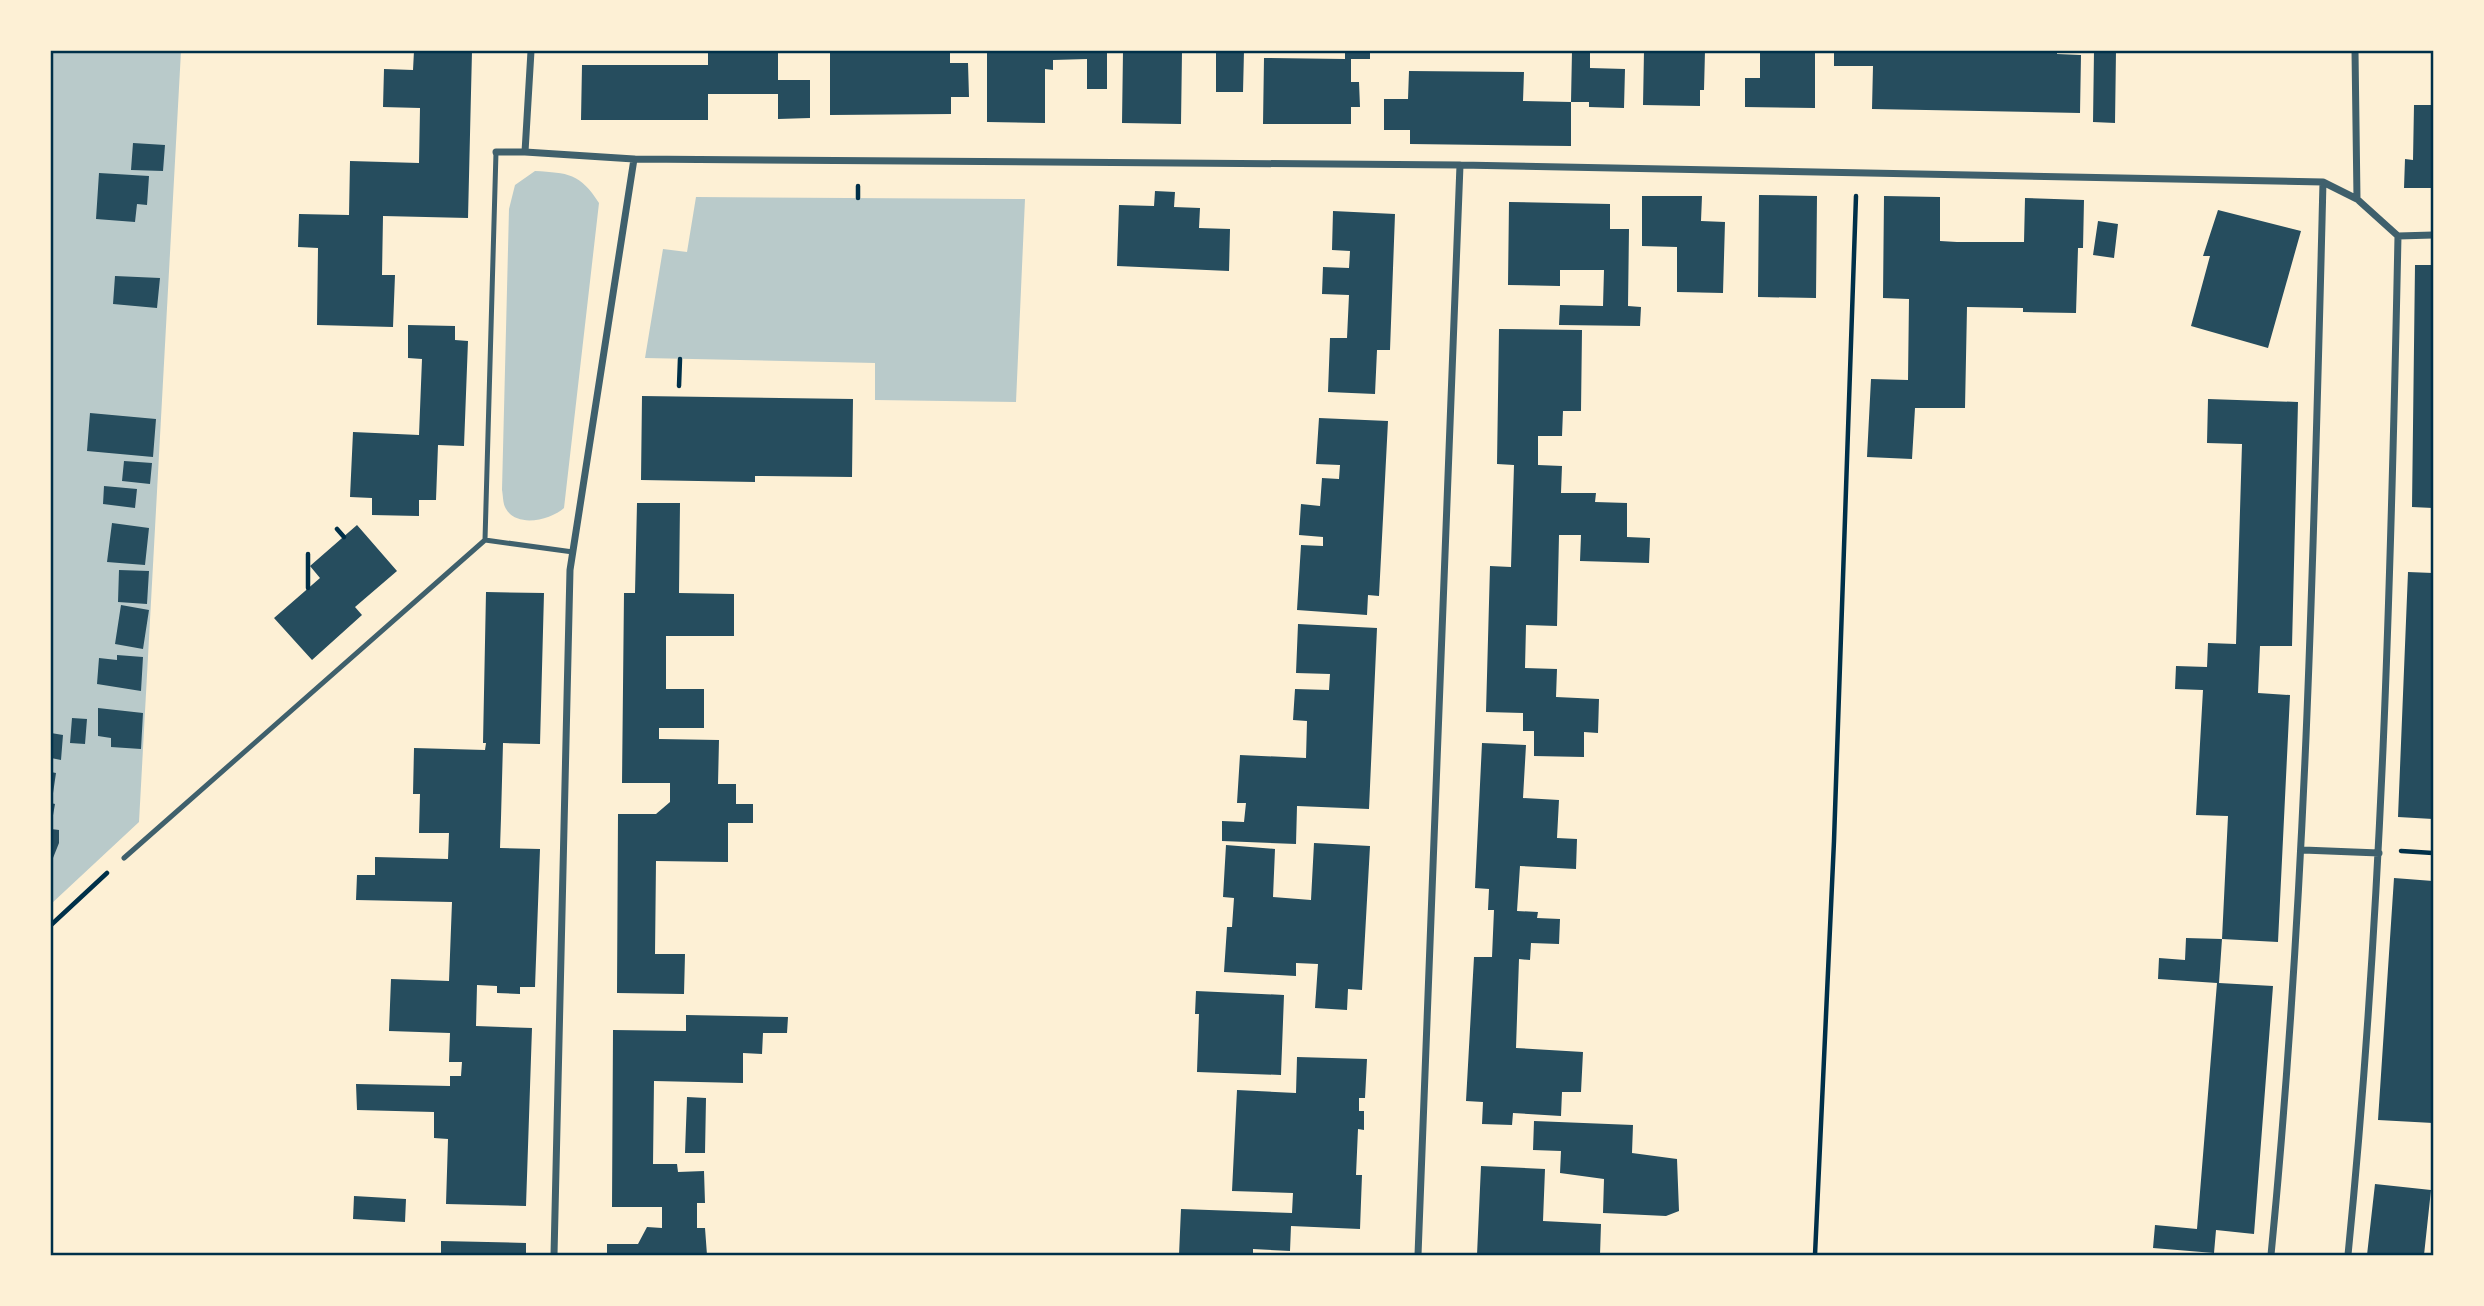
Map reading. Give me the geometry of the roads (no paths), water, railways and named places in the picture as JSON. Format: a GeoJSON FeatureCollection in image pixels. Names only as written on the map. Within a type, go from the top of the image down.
{"type":"FeatureCollection","features":[{"type":"Feature","properties":{"kind":"street"},"geometry":{"type":"LineString","coordinates":[[525,152],[531,51]]}},
{"type":"Feature","properties":{"kind":"street"},"geometry":{"type":"LineString","coordinates":[[2355,51],[2357,199]]}},
{"type":"Feature","properties":{"kind":"street"},"geometry":{"type":"LineString","coordinates":[[496,152],[634,159],[1460,165],[2323,182],[2357,199],[2398,236],[2433,235]]}},
{"type":"Feature","properties":{"kind":"street"},"geometry":{"type":"LineString","coordinates":[[554,1255],[573,552],[634,159]]}},
{"type":"Feature","properties":{"kind":"street"},"geometry":{"type":"LineString","coordinates":[[1418,1255],[1460,165]]}},
{"type":"Feature","properties":{"kind":"street"},"geometry":{"type":"LineString","coordinates":[[2271,1255],[2285,1115],[2303,850],[2323,182]]}},
{"type":"Feature","properties":{"kind":"street"},"geometry":{"type":"LineString","coordinates":[[2348,1255],[2361,1125],[2379,853],[2391,581],[2398,236]]}},
{"type":"Feature","properties":{"kind":"street"},"geometry":{"type":"LineString","coordinates":[[2303,850],[2379,853]]}},
{"type":"Feature","properties":{"kind":"lane"},"geometry":{"type":"LineString","coordinates":[[124,858],[485,540],[496,152]]}},
{"type":"Feature","properties":{"kind":"lane"},"geometry":{"type":"LineString","coordinates":[[485,540],[573,552]]}}]}
